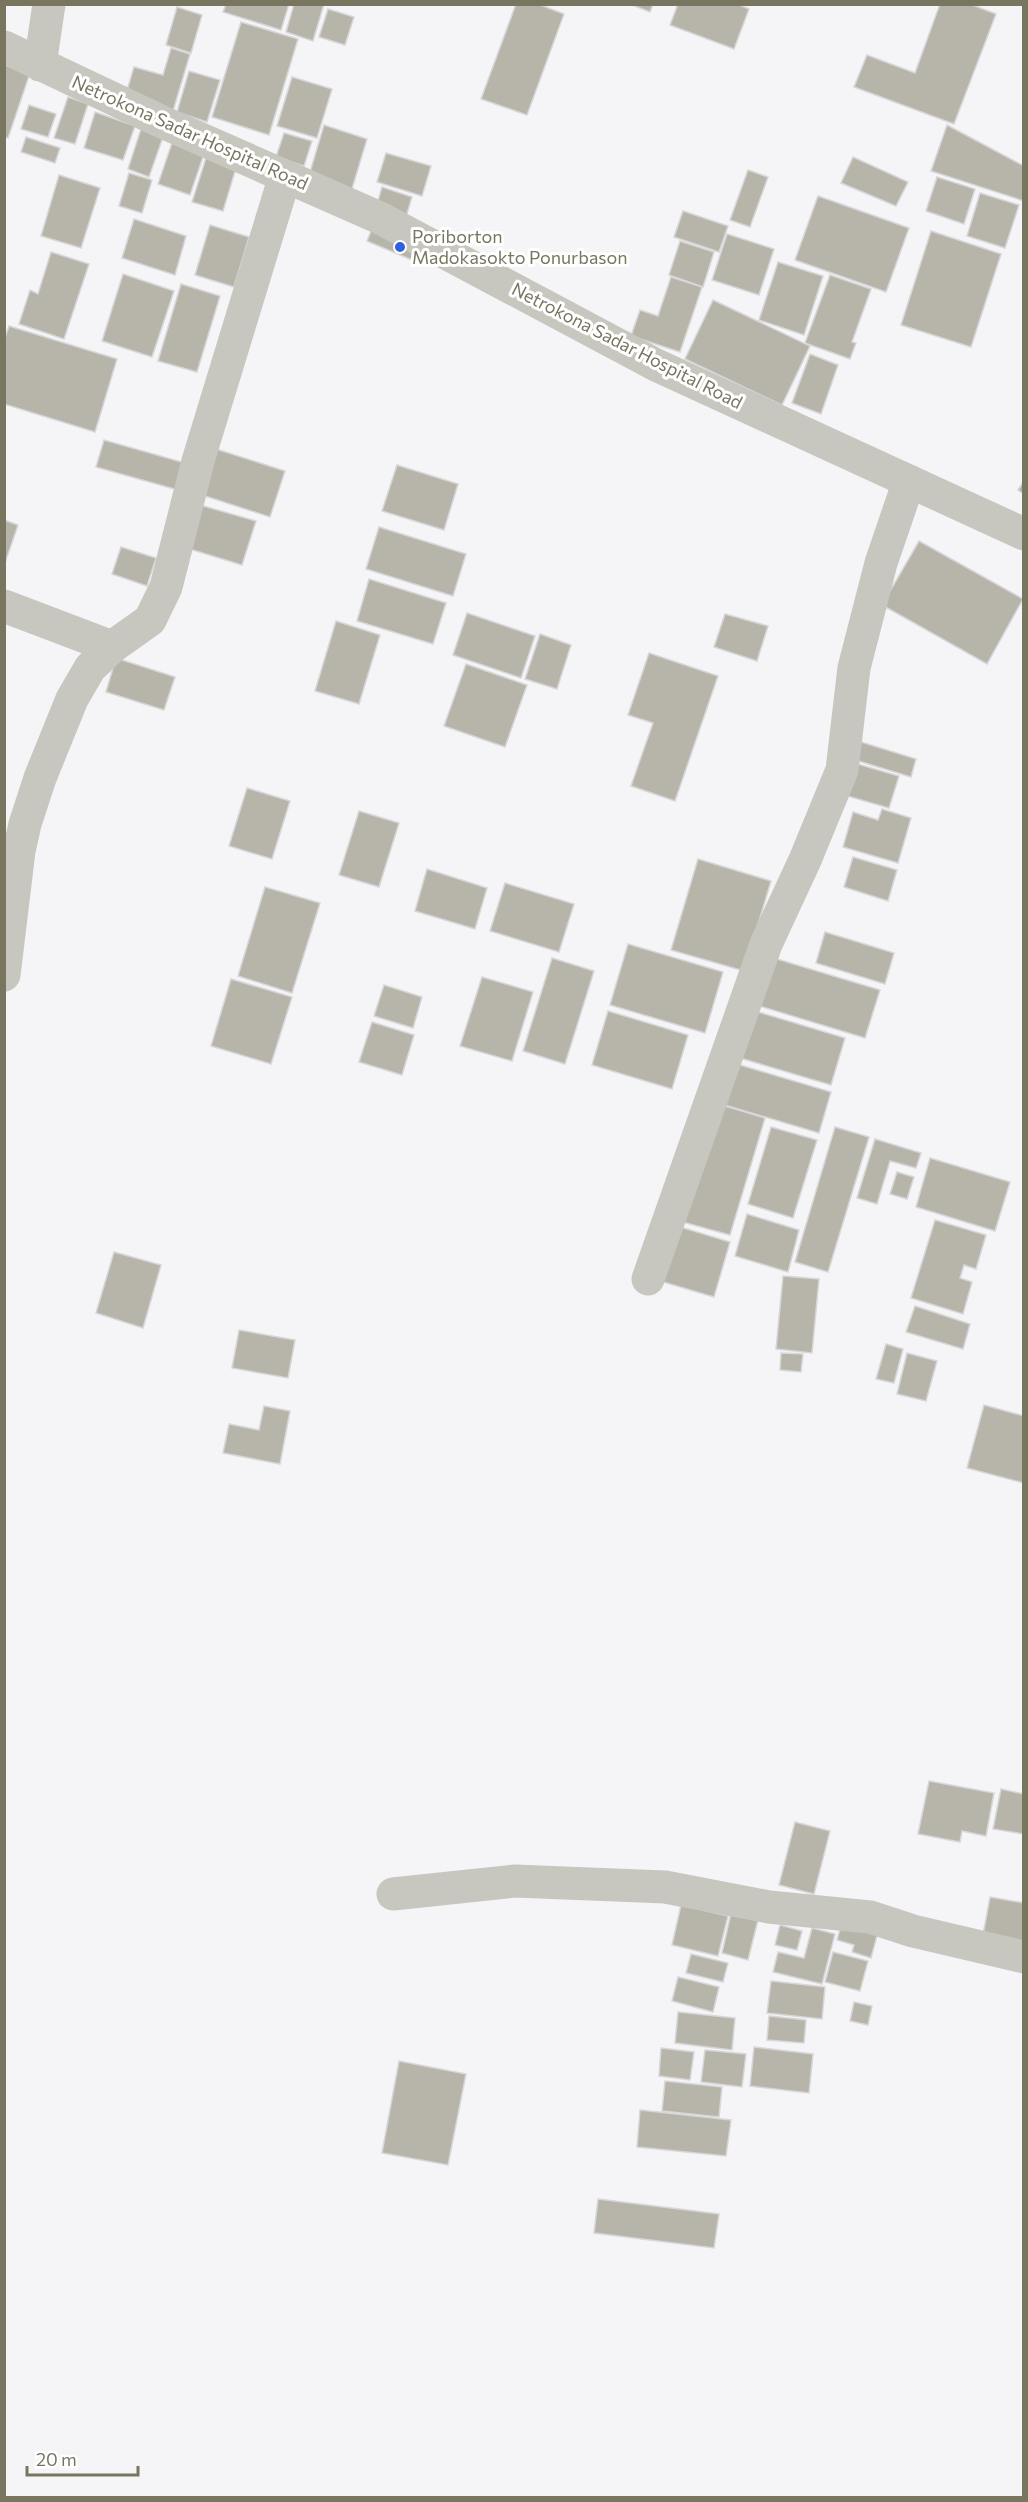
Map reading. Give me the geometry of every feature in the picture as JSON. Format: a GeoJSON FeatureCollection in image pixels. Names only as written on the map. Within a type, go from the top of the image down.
{"type":"FeatureCollection","features":[{"type":"Feature","properties":{"kind":"street"},"geometry":{"type":"LineString","coordinates":[[40,65],[49,4]]}},
{"type":"Feature","properties":{"kind":"street","name":"Netrokona Sadar Hospital Road"},"geometry":{"type":"LineString","coordinates":[[4,47],[380,218],[656,365],[1023,534]]}},
{"type":"Feature","properties":{"kind":"street"},"geometry":{"type":"LineString","coordinates":[[4,975],[19,851],[40,778],[72,699],[90,668],[112,647],[150,620],[166,587],[198,461],[285,176]]}},
{"type":"Feature","properties":{"kind":"street"},"geometry":{"type":"LineString","coordinates":[[648,1279],[766,944],[805,860],[842,770],[854,668],[881,563],[909,481]]}},
{"type":"Feature","properties":{"kind":"street"},"geometry":{"type":"LineString","coordinates":[[4,606],[112,647]]}},
{"type":"Feature","properties":{"kind":"street"},"geometry":{"type":"LineString","coordinates":[[393,1894],[515,1881],[665,1887],[770,1907],[870,1917],[924,1934],[1023,1957]]}},
{"type":"Feature","properties":{"kind":"building"},"geometry":{"type":"Polygon","coordinates":[[[226,4],[289,4],[281,30],[223,12],[226,4]]]}},
{"type":"Feature","properties":{"kind":"building"},"geometry":{"type":"Polygon","coordinates":[[[294,4],[324,4],[313,41],[286,32],[294,4]]]}},
{"type":"Feature","properties":{"kind":"building"},"geometry":{"type":"Polygon","coordinates":[[[516,4],[538,4],[564,14],[527,115],[481,99],[516,4]]]}},
{"type":"Feature","properties":{"kind":"building"},"geometry":{"type":"Polygon","coordinates":[[[630,4],[653,4],[650,12],[630,4]]]}},
{"type":"Feature","properties":{"kind":"building"},"geometry":{"type":"Polygon","coordinates":[[[678,4],[737,4],[749,9],[734,49],[670,25],[678,4]]]}},
{"type":"Feature","properties":{"kind":"building"},"geometry":{"type":"Polygon","coordinates":[[[940,4],[970,4],[996,14],[954,124],[854,87],[867,55],[915,73],[940,4]]]}},
{"type":"Feature","properties":{"kind":"building"},"geometry":{"type":"Polygon","coordinates":[[[177,7],[202,15],[191,53],[166,45],[177,7]]]}},
{"type":"Feature","properties":{"kind":"building"},"geometry":{"type":"Polygon","coordinates":[[[328,9],[354,17],[345,45],[319,37],[328,9]]]}},
{"type":"Feature","properties":{"kind":"building"},"geometry":{"type":"Polygon","coordinates":[[[241,22],[298,39],[269,135],[212,117],[241,22]]]}},
{"type":"Feature","properties":{"kind":"building"},"geometry":{"type":"Polygon","coordinates":[[[171,48],[190,54],[173,111],[125,97],[134,67],[163,75],[171,48]]]}},
{"type":"Feature","properties":{"kind":"building"},"geometry":{"type":"Polygon","coordinates":[[[4,65],[30,73],[8,138],[4,137],[4,65]]]}},
{"type":"Feature","properties":{"kind":"building"},"geometry":{"type":"Polygon","coordinates":[[[189,71],[220,80],[207,122],[177,112],[189,71]]]}},
{"type":"Feature","properties":{"kind":"building"},"geometry":{"type":"Polygon","coordinates":[[[292,77],[332,89],[317,138],[277,126],[292,77]]]}},
{"type":"Feature","properties":{"kind":"building"},"geometry":{"type":"Polygon","coordinates":[[[68,97],[88,104],[75,144],[54,138],[68,97]]]}},
{"type":"Feature","properties":{"kind":"building"},"geometry":{"type":"Polygon","coordinates":[[[29,105],[56,114],[48,137],[21,129],[29,105]]]}},
{"type":"Feature","properties":{"kind":"building"},"geometry":{"type":"Polygon","coordinates":[[[95,112],[135,126],[123,160],[84,148],[95,112]]]}},
{"type":"Feature","properties":{"kind":"building"},"geometry":{"type":"Polygon","coordinates":[[[324,125],[367,139],[351,192],[308,179],[324,125]]]}},
{"type":"Feature","properties":{"kind":"building"},"geometry":{"type":"Polygon","coordinates":[[[947,125],[1024,166],[1024,201],[931,171],[947,125]]]}},
{"type":"Feature","properties":{"kind":"building"},"geometry":{"type":"Polygon","coordinates":[[[141,129],[163,137],[149,177],[128,169],[141,129]]]}},
{"type":"Feature","properties":{"kind":"building"},"geometry":{"type":"Polygon","coordinates":[[[284,133],[312,141],[304,166],[276,157],[284,133]]]}},
{"type":"Feature","properties":{"kind":"building"},"geometry":{"type":"Polygon","coordinates":[[[26,137],[60,148],[55,163],[21,152],[26,137]]]}},
{"type":"Feature","properties":{"kind":"building"},"geometry":{"type":"Polygon","coordinates":[[[172,143],[204,154],[190,195],[158,184],[172,143]]]}},
{"type":"Feature","properties":{"kind":"building"},"geometry":{"type":"Polygon","coordinates":[[[386,153],[431,166],[422,196],[377,182],[386,153]]]}},
{"type":"Feature","properties":{"kind":"building"},"geometry":{"type":"Polygon","coordinates":[[[853,157],[908,182],[896,206],[841,183],[853,157]]]}},
{"type":"Feature","properties":{"kind":"building"},"geometry":{"type":"Polygon","coordinates":[[[206,158],[236,168],[223,211],[192,202],[206,158]]]}},
{"type":"Feature","properties":{"kind":"building"},"geometry":{"type":"Polygon","coordinates":[[[748,170],[768,177],[750,227],[730,220],[748,170]]]}},
{"type":"Feature","properties":{"kind":"building"},"geometry":{"type":"Polygon","coordinates":[[[129,173],[152,180],[142,213],[119,206],[129,173]]]}},
{"type":"Feature","properties":{"kind":"building"},"geometry":{"type":"Polygon","coordinates":[[[59,175],[100,188],[81,248],[41,236],[59,175]]]}},
{"type":"Feature","properties":{"kind":"building"},"geometry":{"type":"Polygon","coordinates":[[[937,177],[975,189],[964,224],[926,211],[937,177]]]}},
{"type":"Feature","properties":{"kind":"building"},"geometry":{"type":"Polygon","coordinates":[[[382,187],[412,197],[405,220],[375,211],[382,187]]]}},
{"type":"Feature","properties":{"kind":"building"},"geometry":{"type":"Polygon","coordinates":[[[980,193],[1019,205],[1005,248],[967,236],[980,193]]]}},
{"type":"Feature","properties":{"kind":"building"},"geometry":{"type":"Polygon","coordinates":[[[818,196],[909,228],[886,292],[795,260],[818,196]]]}},
{"type":"Feature","properties":{"kind":"building"},"geometry":{"type":"Polygon","coordinates":[[[683,211],[728,226],[719,252],[674,237],[683,211]]]}},
{"type":"Feature","properties":{"kind":"building"},"geometry":{"type":"Polygon","coordinates":[[[134,219],[186,236],[175,275],[122,258],[134,219]]]}},
{"type":"Feature","properties":{"kind":"building"},"geometry":{"type":"Polygon","coordinates":[[[374,224],[419,242],[412,260],[367,241],[374,224]]]}},
{"type":"Feature","properties":{"kind":"building"},"geometry":{"type":"Polygon","coordinates":[[[210,225],[249,237],[234,287],[195,275],[210,225]]]}},
{"type":"Feature","properties":{"kind":"building"},"geometry":{"type":"Polygon","coordinates":[[[931,231],[1001,254],[971,347],[901,325],[931,231]]]}},
{"type":"Feature","properties":{"kind":"building"},"geometry":{"type":"Polygon","coordinates":[[[727,234],[774,249],[759,295],[712,280],[727,234]]]}},
{"type":"Feature","properties":{"kind":"building"},"geometry":{"type":"Polygon","coordinates":[[[680,241],[714,252],[703,287],[669,275],[680,241]]]}},
{"type":"Feature","properties":{"kind":"building"},"geometry":{"type":"Polygon","coordinates":[[[51,252],[89,264],[64,339],[19,324],[30,290],[38,294],[51,252]]]}},
{"type":"Feature","properties":{"kind":"building"},"geometry":{"type":"Polygon","coordinates":[[[778,262],[823,276],[804,335],[759,320],[778,262]]]}},
{"type":"Feature","properties":{"kind":"building"},"geometry":{"type":"Polygon","coordinates":[[[123,274],[174,291],[152,357],[102,341],[123,274]]]}},
{"type":"Feature","properties":{"kind":"building"},"geometry":{"type":"Polygon","coordinates":[[[830,275],[871,289],[852,342],[856,343],[850,359],[805,343],[830,275]]]}},
{"type":"Feature","properties":{"kind":"building"},"geometry":{"type":"Polygon","coordinates":[[[671,277],[702,287],[680,352],[631,336],[640,310],[658,316],[671,277]]]}},
{"type":"Feature","properties":{"kind":"building"},"geometry":{"type":"Polygon","coordinates":[[[181,284],[220,296],[197,372],[158,361],[181,284]]]}},
{"type":"Feature","properties":{"kind":"building"},"geometry":{"type":"Polygon","coordinates":[[[713,300],[810,346],[782,405],[685,359],[713,300]]]}},
{"type":"Feature","properties":{"kind":"building"},"geometry":{"type":"Polygon","coordinates":[[[9,326],[117,359],[95,432],[4,404],[4,341],[9,326]]]}},
{"type":"Feature","properties":{"kind":"building"},"geometry":{"type":"Polygon","coordinates":[[[810,354],[838,365],[821,414],[792,403],[810,354]]]}},
{"type":"Feature","properties":{"kind":"building"},"geometry":{"type":"Polygon","coordinates":[[[104,440],[185,463],[178,490],[96,467],[104,440]]]}},
{"type":"Feature","properties":{"kind":"building"},"geometry":{"type":"Polygon","coordinates":[[[213,448],[285,471],[270,517],[199,494],[213,448]]]}},
{"type":"Feature","properties":{"kind":"building"},"geometry":{"type":"Polygon","coordinates":[[[397,465],[458,484],[444,530],[382,511],[397,465]]]}},
{"type":"Feature","properties":{"kind":"building"},"geometry":{"type":"Polygon","coordinates":[[[1024,481],[1024,494],[1018,490],[1024,481]]]}},
{"type":"Feature","properties":{"kind":"building"},"geometry":{"type":"Polygon","coordinates":[[[193,503],[256,521],[242,565],[180,546],[193,503]]]}},
{"type":"Feature","properties":{"kind":"building"},"geometry":{"type":"Polygon","coordinates":[[[4,520],[18,525],[4,566],[4,520]]]}},
{"type":"Feature","properties":{"kind":"building"},"geometry":{"type":"Polygon","coordinates":[[[379,527],[466,554],[453,596],[366,569],[379,527]]]}},
{"type":"Feature","properties":{"kind":"building"},"geometry":{"type":"Polygon","coordinates":[[[919,541],[1023,599],[987,664],[882,605],[919,541]]]}},
{"type":"Feature","properties":{"kind":"building"},"geometry":{"type":"Polygon","coordinates":[[[121,547],[156,558],[147,586],[112,574],[121,547]]]}},
{"type":"Feature","properties":{"kind":"building"},"geometry":{"type":"Polygon","coordinates":[[[369,579],[446,603],[433,644],[357,621],[369,579]]]}},
{"type":"Feature","properties":{"kind":"building"},"geometry":{"type":"Polygon","coordinates":[[[467,613],[535,636],[521,678],[453,655],[467,613]]]}},
{"type":"Feature","properties":{"kind":"building"},"geometry":{"type":"Polygon","coordinates":[[[725,614],[768,626],[757,661],[714,647],[725,614]]]}},
{"type":"Feature","properties":{"kind":"building"},"geometry":{"type":"Polygon","coordinates":[[[336,621],[380,635],[359,704],[315,691],[336,621]]]}},
{"type":"Feature","properties":{"kind":"building"},"geometry":{"type":"Polygon","coordinates":[[[540,634],[571,645],[557,689],[525,679],[540,634]]]}},
{"type":"Feature","properties":{"kind":"building"},"geometry":{"type":"Polygon","coordinates":[[[649,653],[718,676],[675,801],[631,786],[653,723],[628,715],[649,653]]]}},
{"type":"Feature","properties":{"kind":"building"},"geometry":{"type":"Polygon","coordinates":[[[116,658],[175,677],[164,710],[106,692],[116,658]]]}},
{"type":"Feature","properties":{"kind":"building"},"geometry":{"type":"Polygon","coordinates":[[[466,664],[527,685],[505,747],[444,726],[466,664]]]}},
{"type":"Feature","properties":{"kind":"building"},"geometry":{"type":"Polygon","coordinates":[[[858,741],[916,759],[911,777],[852,759],[858,741]]]}},
{"type":"Feature","properties":{"kind":"building"},"geometry":{"type":"Polygon","coordinates":[[[854,763],[899,776],[889,808],[844,795],[854,763]]]}},
{"type":"Feature","properties":{"kind":"building"},"geometry":{"type":"Polygon","coordinates":[[[247,788],[290,801],[272,859],[229,846],[247,788]]]}},
{"type":"Feature","properties":{"kind":"building"},"geometry":{"type":"Polygon","coordinates":[[[882,809],[911,818],[898,863],[843,847],[853,812],[878,820],[882,809]]]}},
{"type":"Feature","properties":{"kind":"building"},"geometry":{"type":"Polygon","coordinates":[[[359,811],[399,823],[379,887],[339,875],[359,811]]]}},
{"type":"Feature","properties":{"kind":"building"},"geometry":{"type":"Polygon","coordinates":[[[853,857],[897,870],[888,901],[844,887],[853,857]]]}},
{"type":"Feature","properties":{"kind":"building"},"geometry":{"type":"Polygon","coordinates":[[[698,859],[771,881],[744,971],[671,950],[698,859]]]}},
{"type":"Feature","properties":{"kind":"building"},"geometry":{"type":"Polygon","coordinates":[[[427,869],[487,888],[475,929],[415,911],[427,869]]]}},
{"type":"Feature","properties":{"kind":"building"},"geometry":{"type":"Polygon","coordinates":[[[505,883],[574,904],[559,952],[490,931],[505,883]]]}},
{"type":"Feature","properties":{"kind":"building"},"geometry":{"type":"Polygon","coordinates":[[[265,887],[320,903],[292,993],[238,976],[265,887]]]}},
{"type":"Feature","properties":{"kind":"building"},"geometry":{"type":"Polygon","coordinates":[[[825,932],[894,953],[885,984],[816,963],[825,932]]]}},
{"type":"Feature","properties":{"kind":"building"},"geometry":{"type":"Polygon","coordinates":[[[628,944],[723,972],[705,1033],[610,1005],[628,944]]]}},
{"type":"Feature","properties":{"kind":"building"},"geometry":{"type":"Polygon","coordinates":[[[767,956],[880,990],[865,1038],[753,1004],[767,956]]]}},
{"type":"Feature","properties":{"kind":"building"},"geometry":{"type":"Polygon","coordinates":[[[552,958],[594,971],[565,1064],[523,1051],[552,958]]]}},
{"type":"Feature","properties":{"kind":"building"},"geometry":{"type":"Polygon","coordinates":[[[482,977],[533,992],[512,1061],[460,1046],[482,977]]]}},
{"type":"Feature","properties":{"kind":"building"},"geometry":{"type":"Polygon","coordinates":[[[231,979],[292,997],[271,1064],[211,1046],[231,979]]]}},
{"type":"Feature","properties":{"kind":"building"},"geometry":{"type":"Polygon","coordinates":[[[384,985],[422,997],[413,1028],[374,1016],[384,985]]]}},
{"type":"Feature","properties":{"kind":"building"},"geometry":{"type":"Polygon","coordinates":[[[608,1011],[688,1035],[672,1089],[592,1065],[608,1011]]]}},
{"type":"Feature","properties":{"kind":"building"},"geometry":{"type":"Polygon","coordinates":[[[755,1011],[845,1038],[831,1085],[740,1058],[755,1011]]]}},
{"type":"Feature","properties":{"kind":"building"},"geometry":{"type":"Polygon","coordinates":[[[372,1022],[414,1035],[402,1075],[359,1062],[372,1022]]]}},
{"type":"Feature","properties":{"kind":"building"},"geometry":{"type":"Polygon","coordinates":[[[730,1062],[831,1092],[819,1133],[718,1103],[730,1062]]]}},
{"type":"Feature","properties":{"kind":"building"},"geometry":{"type":"Polygon","coordinates":[[[715,1103],[765,1118],[730,1235],[679,1221],[715,1103]]]}},
{"type":"Feature","properties":{"kind":"building"},"geometry":{"type":"Polygon","coordinates":[[[771,1127],[817,1140],[793,1218],[748,1204],[771,1127]]]}},
{"type":"Feature","properties":{"kind":"building"},"geometry":{"type":"Polygon","coordinates":[[[835,1127],[869,1137],[828,1272],[795,1262],[835,1127]]]}},
{"type":"Feature","properties":{"kind":"building"},"geometry":{"type":"Polygon","coordinates":[[[875,1139],[921,1153],[916,1168],[890,1161],[877,1204],[857,1198],[875,1139]]]}},
{"type":"Feature","properties":{"kind":"building"},"geometry":{"type":"Polygon","coordinates":[[[930,1158],[1010,1182],[995,1231],[916,1207],[930,1158]]]}},
{"type":"Feature","properties":{"kind":"building"},"geometry":{"type":"Polygon","coordinates":[[[897,1172],[914,1177],[907,1199],[890,1194],[897,1172]]]}},
{"type":"Feature","properties":{"kind":"building"},"geometry":{"type":"Polygon","coordinates":[[[747,1214],[799,1230],[788,1272],[735,1256],[747,1214]]]}},
{"type":"Feature","properties":{"kind":"building"},"geometry":{"type":"Polygon","coordinates":[[[935,1220],[986,1235],[976,1269],[964,1265],[960,1278],[972,1282],[963,1314],[911,1298],[935,1220]]]}},
{"type":"Feature","properties":{"kind":"building"},"geometry":{"type":"Polygon","coordinates":[[[677,1226],[730,1242],[714,1297],[660,1281],[677,1226]]]}},
{"type":"Feature","properties":{"kind":"building"},"geometry":{"type":"Polygon","coordinates":[[[114,1252],[161,1265],[143,1328],[96,1313],[114,1252]]]}},
{"type":"Feature","properties":{"kind":"building"},"geometry":{"type":"Polygon","coordinates":[[[783,1276],[819,1279],[812,1353],[776,1349],[783,1276]]]}},
{"type":"Feature","properties":{"kind":"building"},"geometry":{"type":"Polygon","coordinates":[[[915,1306],[970,1324],[963,1349],[906,1332],[915,1306]]]}},
{"type":"Feature","properties":{"kind":"building"},"geometry":{"type":"Polygon","coordinates":[[[239,1330],[295,1340],[288,1378],[232,1368],[239,1330]]]}},
{"type":"Feature","properties":{"kind":"building"},"geometry":{"type":"Polygon","coordinates":[[[886,1344],[903,1349],[894,1383],[876,1379],[886,1344]]]}},
{"type":"Feature","properties":{"kind":"building"},"geometry":{"type":"Polygon","coordinates":[[[781,1353],[803,1354],[801,1372],[780,1370],[781,1353]]]}},
{"type":"Feature","properties":{"kind":"building"},"geometry":{"type":"Polygon","coordinates":[[[907,1353],[937,1361],[926,1401],[897,1394],[907,1353]]]}},
{"type":"Feature","properties":{"kind":"building"},"geometry":{"type":"Polygon","coordinates":[[[984,1405],[1024,1416],[1024,1483],[967,1468],[984,1405]]]}},
{"type":"Feature","properties":{"kind":"building"},"geometry":{"type":"Polygon","coordinates":[[[264,1406],[290,1411],[280,1464],[223,1453],[229,1424],[259,1430],[264,1406]]]}},
{"type":"Feature","properties":{"kind":"building"},"geometry":{"type":"Polygon","coordinates":[[[929,1781],[994,1793],[986,1836],[962,1831],[960,1842],[918,1834],[929,1781]]]}},
{"type":"Feature","properties":{"kind":"building"},"geometry":{"type":"Polygon","coordinates":[[[1001,1789],[1024,1794],[1024,1834],[993,1829],[1001,1789]]]}},
{"type":"Feature","properties":{"kind":"building"},"geometry":{"type":"Polygon","coordinates":[[[795,1822],[830,1831],[814,1894],[779,1885],[795,1822]]]}},
{"type":"Feature","properties":{"kind":"building"},"geometry":{"type":"Polygon","coordinates":[[[990,1897],[1024,1903],[1024,1943],[983,1935],[990,1897]]]}},
{"type":"Feature","properties":{"kind":"building"},"geometry":{"type":"Polygon","coordinates":[[[681,1905],[728,1916],[718,1956],[672,1945],[681,1905]]]}},
{"type":"Feature","properties":{"kind":"building"},"geometry":{"type":"Polygon","coordinates":[[[732,1909],[759,1916],[748,1960],[722,1953],[732,1909]]]}},
{"type":"Feature","properties":{"kind":"building"},"geometry":{"type":"Polygon","coordinates":[[[842,1922],[878,1932],[871,1958],[852,1952],[854,1945],[837,1940],[842,1922]]]}},
{"type":"Feature","properties":{"kind":"building"},"geometry":{"type":"Polygon","coordinates":[[[780,1925],[802,1931],[797,1950],[775,1945],[780,1925]]]}},
{"type":"Feature","properties":{"kind":"building"},"geometry":{"type":"Polygon","coordinates":[[[812,1928],[835,1934],[822,1984],[773,1972],[778,1952],[804,1958],[812,1928]]]}},
{"type":"Feature","properties":{"kind":"building"},"geometry":{"type":"Polygon","coordinates":[[[833,1952],[868,1961],[860,1991],[825,1982],[833,1952]]]}},
{"type":"Feature","properties":{"kind":"building"},"geometry":{"type":"Polygon","coordinates":[[[691,1954],[728,1963],[723,1982],[686,1973],[691,1954]]]}},
{"type":"Feature","properties":{"kind":"building"},"geometry":{"type":"Polygon","coordinates":[[[678,1977],[719,1987],[713,2012],[672,2001],[678,1977]]]}},
{"type":"Feature","properties":{"kind":"building"},"geometry":{"type":"Polygon","coordinates":[[[771,1981],[825,1987],[822,2019],[767,2013],[771,1981]]]}},
{"type":"Feature","properties":{"kind":"building"},"geometry":{"type":"Polygon","coordinates":[[[854,2002],[872,2006],[868,2025],[850,2021],[854,2002]]]}},
{"type":"Feature","properties":{"kind":"building"},"geometry":{"type":"Polygon","coordinates":[[[678,2012],[735,2018],[732,2050],[675,2043],[678,2012]]]}},
{"type":"Feature","properties":{"kind":"building"},"geometry":{"type":"Polygon","coordinates":[[[769,2016],[806,2020],[804,2043],[767,2040],[769,2016]]]}},
{"type":"Feature","properties":{"kind":"building"},"geometry":{"type":"Polygon","coordinates":[[[754,2047],[813,2054],[809,2093],[750,2086],[754,2047]]]}},
{"type":"Feature","properties":{"kind":"building"},"geometry":{"type":"Polygon","coordinates":[[[661,2048],[694,2052],[690,2080],[659,2076],[661,2048]]]}},
{"type":"Feature","properties":{"kind":"building"},"geometry":{"type":"Polygon","coordinates":[[[705,2050],[746,2054],[742,2087],[701,2082],[705,2050]]]}},
{"type":"Feature","properties":{"kind":"building"},"geometry":{"type":"Polygon","coordinates":[[[399,2061],[466,2074],[448,2165],[382,2153],[399,2061]]]}},
{"type":"Feature","properties":{"kind":"building"},"geometry":{"type":"Polygon","coordinates":[[[665,2081],[722,2087],[719,2117],[662,2111],[665,2081]]]}},
{"type":"Feature","properties":{"kind":"building"},"geometry":{"type":"Polygon","coordinates":[[[640,2110],[731,2120],[726,2156],[637,2147],[640,2110]]]}},
{"type":"Feature","properties":{"kind":"building"},"geometry":{"type":"Polygon","coordinates":[[[598,2199],[719,2214],[714,2248],[594,2233],[598,2199]]]}},
{"type":"Feature","properties":{"kind":"place","name":"Poriborton Madokasokto Ponurbason"},"geometry":{"type":"Point","coordinates":[400,247]}}]}
